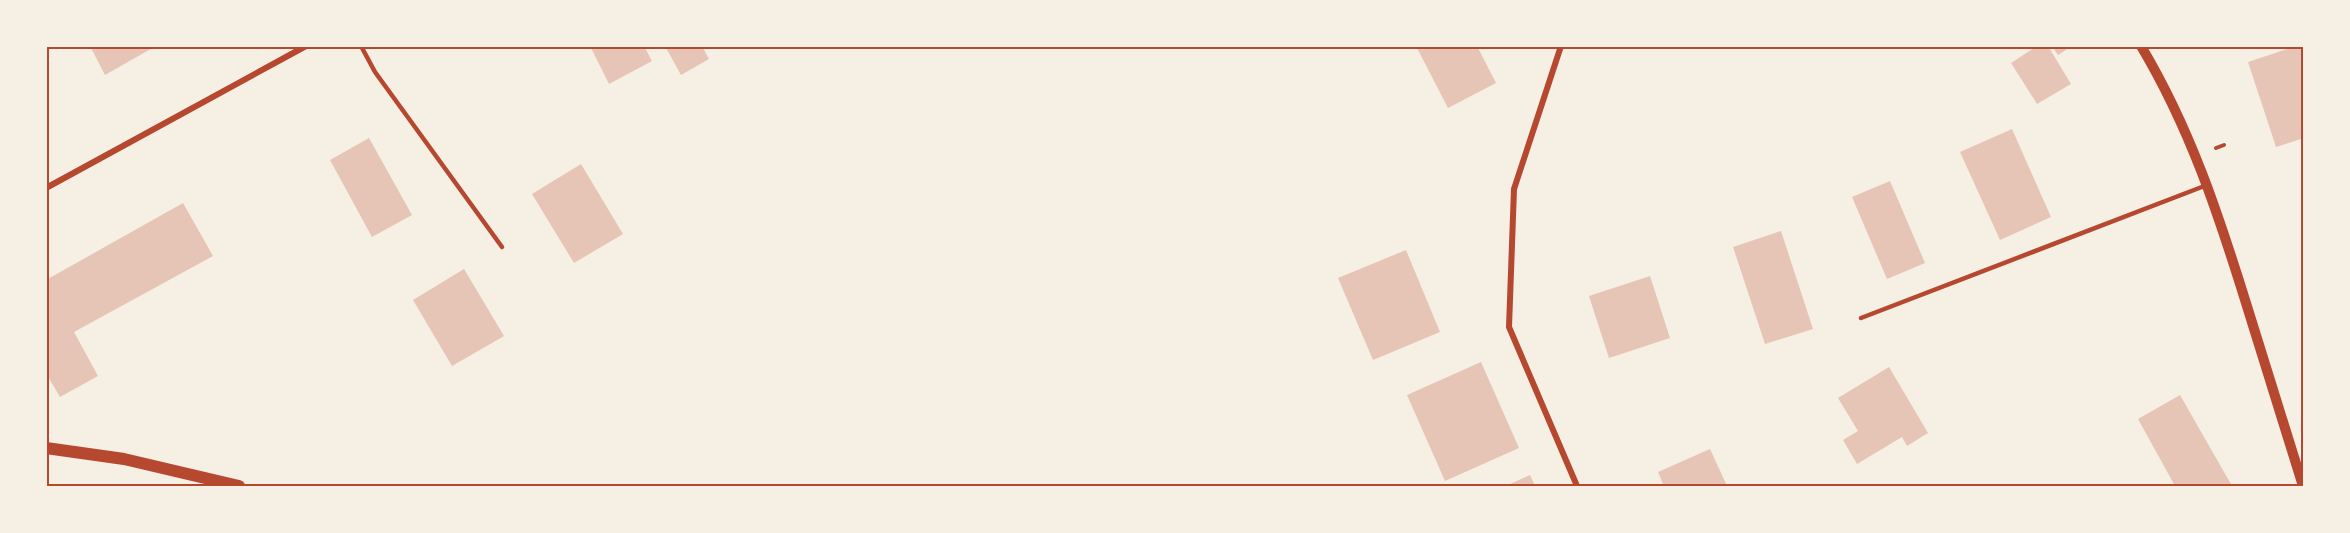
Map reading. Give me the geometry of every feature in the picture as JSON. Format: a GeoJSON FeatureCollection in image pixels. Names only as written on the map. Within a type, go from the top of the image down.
{"type":"FeatureCollection","features":[{"type":"Feature","properties":{"kind":"main road"},"geometry":{"type":"LineString","coordinates":[[46,448],[124,459],[239,486]]}},
{"type":"Feature","properties":{"kind":"street"},"geometry":{"type":"LineString","coordinates":[[46,188],[306,46]]}},
{"type":"Feature","properties":{"kind":"street"},"geometry":{"type":"LineString","coordinates":[[1561,46],[1514,189],[1509,327],[1577,486]]}},
{"type":"Feature","properties":{"kind":"street"},"geometry":{"type":"LineString","coordinates":[[2142,47],[2197,156],[2303,486]]}},
{"type":"Feature","properties":{"kind":"lane"},"geometry":{"type":"LineString","coordinates":[[361,46],[375,72],[502,247]]}},
{"type":"Feature","properties":{"kind":"lane"},"geometry":{"type":"LineString","coordinates":[[1861,318],[2207,185]]}},
{"type":"Feature","properties":{"kind":"building"},"geometry":{"type":"Polygon","coordinates":[[[90,46],[156,46],[105,75],[90,46]]]}},
{"type":"Feature","properties":{"kind":"building"},"geometry":{"type":"Polygon","coordinates":[[[590,46],[644,46],[652,61],[609,84],[590,46]]]}},
{"type":"Feature","properties":{"kind":"building"},"geometry":{"type":"Polygon","coordinates":[[[665,46],[702,46],[709,59],[681,75],[665,46]]]}},
{"type":"Feature","properties":{"kind":"building"},"geometry":{"type":"Polygon","coordinates":[[[1416,46],[1477,46],[1496,83],[1448,108],[1416,46]]]}},
{"type":"Feature","properties":{"kind":"building"},"geometry":{"type":"Polygon","coordinates":[[[2037,46],[2048,46],[2071,84],[2037,104],[2011,63],[2037,46]]]}},
{"type":"Feature","properties":{"kind":"building"},"geometry":{"type":"Polygon","coordinates":[[[2052,46],[2072,46],[2058,55],[2052,46]]]}},
{"type":"Feature","properties":{"kind":"building"},"geometry":{"type":"Polygon","coordinates":[[[2296,46],[2304,46],[2304,138],[2276,147],[2248,62],[2296,46]]]}},
{"type":"Feature","properties":{"kind":"building"},"geometry":{"type":"Polygon","coordinates":[[[2012,129],[2051,217],[2000,240],[1960,152],[2012,129]]]}},
{"type":"Feature","properties":{"kind":"building"},"geometry":{"type":"Polygon","coordinates":[[[369,138],[412,215],[372,237],[330,160],[369,138]]]}},
{"type":"Feature","properties":{"kind":"building"},"geometry":{"type":"Polygon","coordinates":[[[581,164],[623,234],[574,263],[532,194],[581,164]]]}},
{"type":"Feature","properties":{"kind":"building"},"geometry":{"type":"Polygon","coordinates":[[[1890,181],[1925,263],[1887,279],[1852,197],[1890,181]]]}},
{"type":"Feature","properties":{"kind":"building"},"geometry":{"type":"Polygon","coordinates":[[[183,203],[213,256],[74,332],[98,376],[60,397],[46,373],[46,280],[183,203]]]}},
{"type":"Feature","properties":{"kind":"building"},"geometry":{"type":"Polygon","coordinates":[[[1781,231],[1813,329],[1765,344],[1733,247],[1781,231]]]}},
{"type":"Feature","properties":{"kind":"building"},"geometry":{"type":"Polygon","coordinates":[[[1406,250],[1440,332],[1373,360],[1338,278],[1406,250]]]}},
{"type":"Feature","properties":{"kind":"building"},"geometry":{"type":"Polygon","coordinates":[[[464,269],[504,336],[452,366],[413,300],[464,269]]]}},
{"type":"Feature","properties":{"kind":"building"},"geometry":{"type":"Polygon","coordinates":[[[1650,276],[1670,338],[1609,358],[1589,296],[1650,276]]]}},
{"type":"Feature","properties":{"kind":"building"},"geometry":{"type":"Polygon","coordinates":[[[1481,362],[1519,448],[1445,481],[1407,395],[1481,362]]]}},
{"type":"Feature","properties":{"kind":"building"},"geometry":{"type":"Polygon","coordinates":[[[1889,367],[1928,433],[1907,446],[1902,437],[1857,464],[1843,440],[1858,431],[1838,398],[1889,367]]]}},
{"type":"Feature","properties":{"kind":"building"},"geometry":{"type":"Polygon","coordinates":[[[2180,395],[2232,486],[2175,486],[2138,419],[2180,395]]]}},
{"type":"Feature","properties":{"kind":"building"},"geometry":{"type":"Polygon","coordinates":[[[1710,449],[1727,486],[1664,486],[1658,472],[1710,449]]]}},
{"type":"Feature","properties":{"kind":"building"},"geometry":{"type":"Polygon","coordinates":[[[1530,475],[1535,486],[1506,486],[1530,475]]]}}]}
